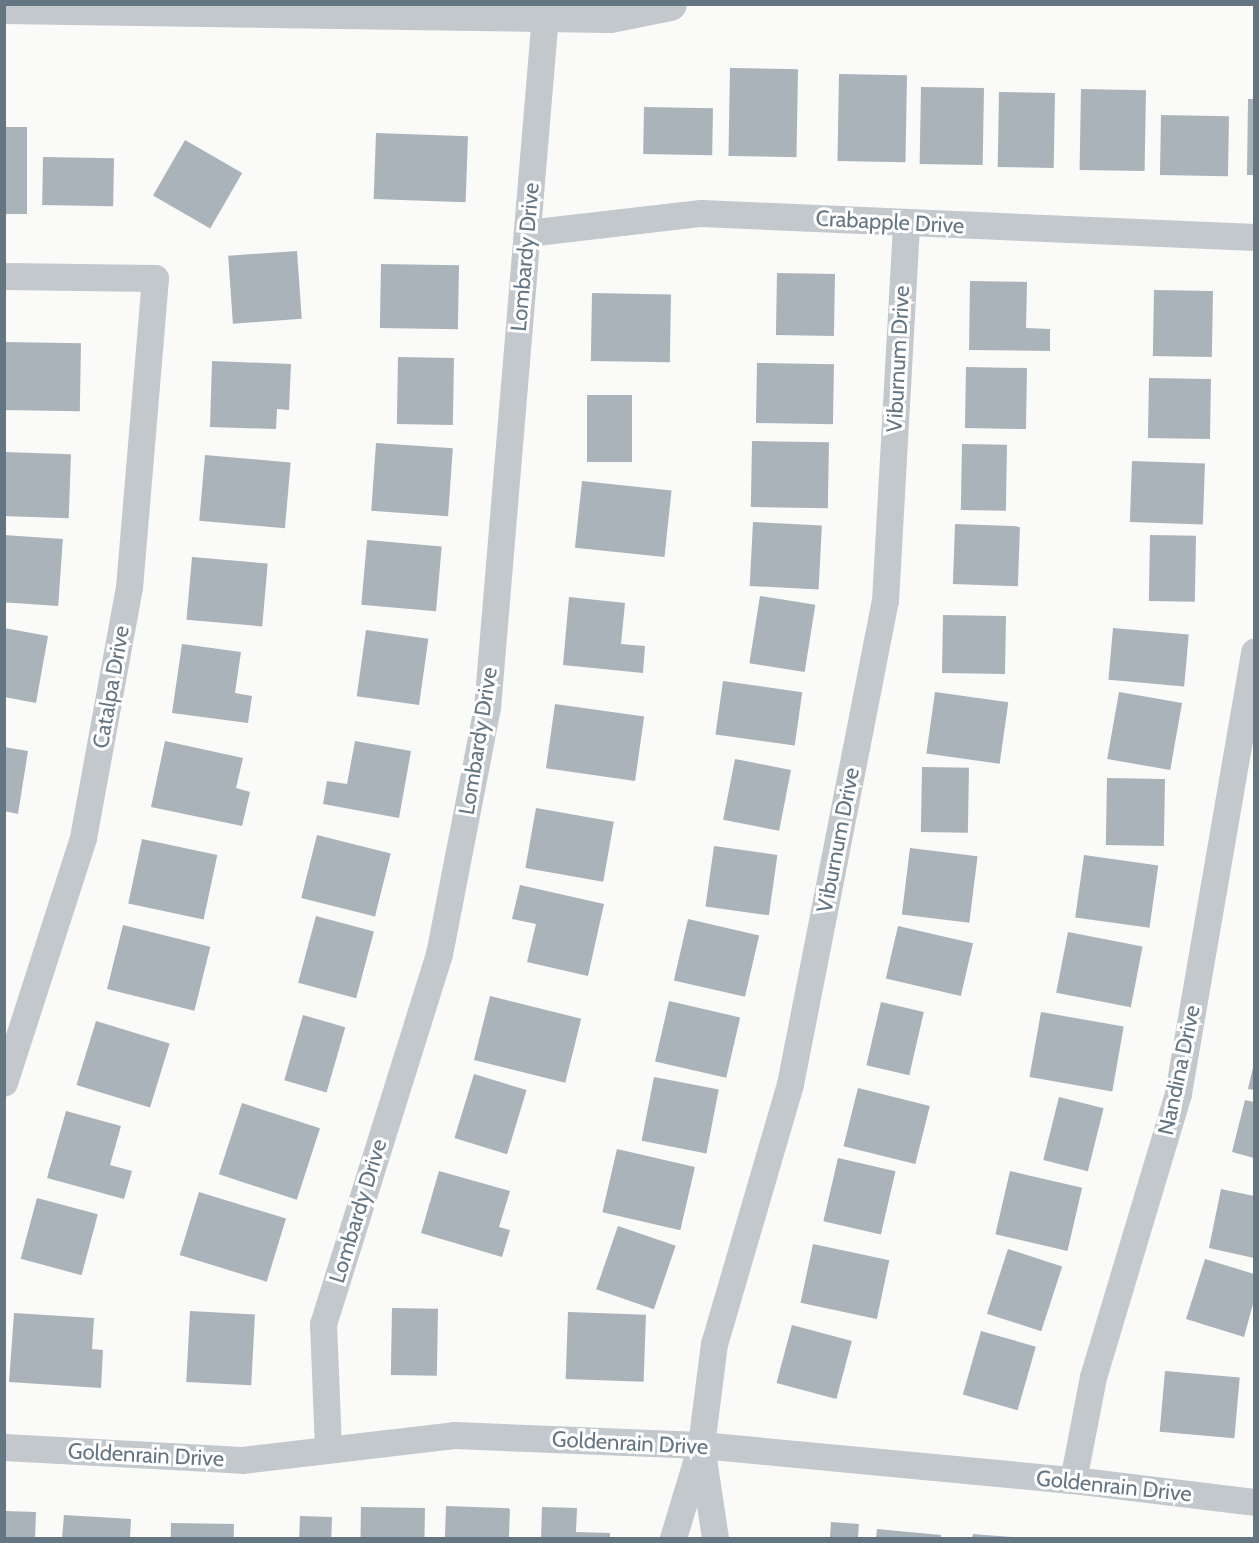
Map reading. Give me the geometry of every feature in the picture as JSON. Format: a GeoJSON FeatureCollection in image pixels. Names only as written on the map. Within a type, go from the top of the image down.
{"type":"FeatureCollection","features":[{"type":"Feature","properties":{"kind":"street"},"geometry":{"type":"LineString","coordinates":[[4,7],[239,7],[610,16],[670,4]]}},
{"type":"Feature","properties":{"kind":"street","name":"Lombardy Drive"},"geometry":{"type":"LineString","coordinates":[[328,1448],[322,1324],[439,954],[487,708],[545,15]]}},
{"type":"Feature","properties":{"kind":"street","name":"Crabapple Drive"},"geometry":{"type":"LineString","coordinates":[[527,233],[701,213],[1254,237]]}},
{"type":"Feature","properties":{"kind":"street","name":"Viburnum Drive"},"geometry":{"type":"LineString","coordinates":[[673,1539],[701,1445],[714,1344],[790,1083],[885,601],[906,223]]}},
{"type":"Feature","properties":{"kind":"street","name":"Catalpa Drive"},"geometry":{"type":"LineString","coordinates":[[4,276],[155,278],[129,587],[84,838],[4,1083]]}},
{"type":"Feature","properties":{"kind":"street","name":"Nandina Drive"},"geometry":{"type":"LineString","coordinates":[[1073,1480],[1093,1377],[1178,1094],[1254,652]]}},
{"type":"Feature","properties":{"kind":"street","name":"Goldenrain Drive"},"geometry":{"type":"LineString","coordinates":[[4,1448],[242,1460],[328,1448],[454,1436],[701,1445],[1073,1480],[1254,1502]]}},
{"type":"Feature","properties":{"kind":"street","name":"Viburnum Drive"},"geometry":{"type":"LineString","coordinates":[[701,1445],[715,1539]]}},
{"type":"Feature","properties":{"kind":"building"},"geometry":{"type":"Polygon","coordinates":[[[730,68],[798,69],[796,157],[728,156],[730,68]]]}},
{"type":"Feature","properties":{"kind":"building"},"geometry":{"type":"Polygon","coordinates":[[[839,74],[907,75],[905,162],[837,161],[839,74]]]}},
{"type":"Feature","properties":{"kind":"building"},"geometry":{"type":"Polygon","coordinates":[[[921,87],[984,88],[983,165],[920,164],[921,87]]]}},
{"type":"Feature","properties":{"kind":"building"},"geometry":{"type":"Polygon","coordinates":[[[1081,89],[1146,90],[1145,171],[1080,170],[1081,89]]]}},
{"type":"Feature","properties":{"kind":"building"},"geometry":{"type":"Polygon","coordinates":[[[999,92],[1055,93],[1054,168],[998,167],[999,92]]]}},
{"type":"Feature","properties":{"kind":"building"},"geometry":{"type":"Polygon","coordinates":[[[1248,99],[1254,99],[1254,175],[1247,175],[1248,99]]]}},
{"type":"Feature","properties":{"kind":"building"},"geometry":{"type":"Polygon","coordinates":[[[644,107],[713,108],[712,155],[643,154],[644,107]]]}},
{"type":"Feature","properties":{"kind":"building"},"geometry":{"type":"Polygon","coordinates":[[[1161,115],[1229,116],[1228,176],[1160,175],[1161,115]]]}},
{"type":"Feature","properties":{"kind":"building"},"geometry":{"type":"Polygon","coordinates":[[[4,127],[27,127],[27,214],[4,214],[4,127]]]}},
{"type":"Feature","properties":{"kind":"building"},"geometry":{"type":"Polygon","coordinates":[[[376,133],[468,136],[466,202],[374,199],[376,133]]]}},
{"type":"Feature","properties":{"kind":"building"},"geometry":{"type":"Polygon","coordinates":[[[185,140],[242,173],[210,228],[153,195],[185,140]]]}},
{"type":"Feature","properties":{"kind":"building"},"geometry":{"type":"Polygon","coordinates":[[[43,157],[114,158],[113,206],[42,205],[43,157]]]}},
{"type":"Feature","properties":{"kind":"building"},"geometry":{"type":"Polygon","coordinates":[[[297,251],[302,319],[233,324],[228,256],[297,251]]]}},
{"type":"Feature","properties":{"kind":"building"},"geometry":{"type":"Polygon","coordinates":[[[381,264],[459,265],[458,329],[380,328],[381,264]]]}},
{"type":"Feature","properties":{"kind":"building"},"geometry":{"type":"Polygon","coordinates":[[[777,273],[835,274],[834,336],[776,335],[777,273]]]}},
{"type":"Feature","properties":{"kind":"building"},"geometry":{"type":"Polygon","coordinates":[[[970,281],[1027,282],[1026,328],[1050,329],[1050,351],[969,350],[970,281]]]}},
{"type":"Feature","properties":{"kind":"building"},"geometry":{"type":"Polygon","coordinates":[[[1154,290],[1213,291],[1212,357],[1153,356],[1154,290]]]}},
{"type":"Feature","properties":{"kind":"building"},"geometry":{"type":"Polygon","coordinates":[[[592,293],[671,294],[670,362],[591,361],[592,293]]]}},
{"type":"Feature","properties":{"kind":"building"},"geometry":{"type":"Polygon","coordinates":[[[4,342],[81,343],[80,411],[4,410],[4,342]]]}},
{"type":"Feature","properties":{"kind":"building"},"geometry":{"type":"Polygon","coordinates":[[[398,357],[454,358],[453,425],[397,424],[398,357]]]}},
{"type":"Feature","properties":{"kind":"building"},"geometry":{"type":"Polygon","coordinates":[[[212,361],[291,364],[289,410],[277,409],[276,429],[210,427],[212,361]]]}},
{"type":"Feature","properties":{"kind":"building"},"geometry":{"type":"Polygon","coordinates":[[[757,363],[834,364],[833,424],[756,423],[757,363]]]}},
{"type":"Feature","properties":{"kind":"building"},"geometry":{"type":"Polygon","coordinates":[[[966,367],[1027,368],[1026,429],[965,428],[966,367]]]}},
{"type":"Feature","properties":{"kind":"building"},"geometry":{"type":"Polygon","coordinates":[[[1149,378],[1211,379],[1210,439],[1148,438],[1149,378]]]}},
{"type":"Feature","properties":{"kind":"building"},"geometry":{"type":"Polygon","coordinates":[[[587,395],[632,395],[632,462],[587,462],[587,395]]]}},
{"type":"Feature","properties":{"kind":"building"},"geometry":{"type":"Polygon","coordinates":[[[752,441],[829,442],[828,508],[751,507],[752,441]]]}},
{"type":"Feature","properties":{"kind":"building"},"geometry":{"type":"Polygon","coordinates":[[[376,443],[453,448],[448,516],[371,511],[376,443]]]}},
{"type":"Feature","properties":{"kind":"building"},"geometry":{"type":"Polygon","coordinates":[[[962,444],[1007,445],[1006,511],[961,510],[962,444]]]}},
{"type":"Feature","properties":{"kind":"building"},"geometry":{"type":"Polygon","coordinates":[[[4,452],[71,454],[69,518],[4,516],[4,452]]]}},
{"type":"Feature","properties":{"kind":"building"},"geometry":{"type":"Polygon","coordinates":[[[205,455],[291,462],[285,528],[199,521],[205,455]]]}},
{"type":"Feature","properties":{"kind":"building"},"geometry":{"type":"Polygon","coordinates":[[[1132,461],[1205,464],[1203,525],[1130,522],[1132,461]]]}},
{"type":"Feature","properties":{"kind":"building"},"geometry":{"type":"Polygon","coordinates":[[[582,481],[672,490],[665,557],[575,548],[582,481]]]}},
{"type":"Feature","properties":{"kind":"building"},"geometry":{"type":"Polygon","coordinates":[[[753,522],[822,526],[819,590],[750,586],[753,522]]]}},
{"type":"Feature","properties":{"kind":"building"},"geometry":{"type":"Polygon","coordinates":[[[955,524],[1020,526],[1018,586],[953,584],[955,524]]]}},
{"type":"Feature","properties":{"kind":"building"},"geometry":{"type":"Polygon","coordinates":[[[4,535],[63,539],[58,606],[4,602],[4,535]]]}},
{"type":"Feature","properties":{"kind":"building"},"geometry":{"type":"Polygon","coordinates":[[[1150,535],[1196,536],[1195,602],[1149,601],[1150,535]]]}},
{"type":"Feature","properties":{"kind":"building"},"geometry":{"type":"Polygon","coordinates":[[[367,540],[442,547],[436,611],[361,605],[367,540]]]}},
{"type":"Feature","properties":{"kind":"building"},"geometry":{"type":"Polygon","coordinates":[[[192,557],[268,564],[262,626],[187,620],[192,557]]]}},
{"type":"Feature","properties":{"kind":"building"},"geometry":{"type":"Polygon","coordinates":[[[760,596],[815,605],[805,672],[749,663],[760,596]]]}},
{"type":"Feature","properties":{"kind":"building"},"geometry":{"type":"Polygon","coordinates":[[[569,597],[625,603],[621,644],[645,646],[643,673],[563,665],[569,597]]]}},
{"type":"Feature","properties":{"kind":"building"},"geometry":{"type":"Polygon","coordinates":[[[943,615],[1006,616],[1005,674],[942,673],[943,615]]]}},
{"type":"Feature","properties":{"kind":"building"},"geometry":{"type":"Polygon","coordinates":[[[4,628],[48,636],[36,703],[4,697],[4,628]]]}},
{"type":"Feature","properties":{"kind":"building"},"geometry":{"type":"Polygon","coordinates":[[[1113,628],[1189,635],[1184,686],[1108,680],[1113,628]]]}},
{"type":"Feature","properties":{"kind":"building"},"geometry":{"type":"Polygon","coordinates":[[[366,630],[428,639],[419,705],[357,696],[366,630]]]}},
{"type":"Feature","properties":{"kind":"building"},"geometry":{"type":"Polygon","coordinates":[[[182,644],[241,652],[235,693],[252,696],[248,723],[172,713],[182,644]]]}},
{"type":"Feature","properties":{"kind":"building"},"geometry":{"type":"Polygon","coordinates":[[[723,681],[802,692],[795,746],[715,734],[723,681]]]}},
{"type":"Feature","properties":{"kind":"building"},"geometry":{"type":"Polygon","coordinates":[[[935,692],[1008,702],[1000,764],[926,753],[935,692]]]}},
{"type":"Feature","properties":{"kind":"building"},"geometry":{"type":"Polygon","coordinates":[[[1119,692],[1182,703],[1170,770],[1107,759],[1119,692]]]}},
{"type":"Feature","properties":{"kind":"building"},"geometry":{"type":"Polygon","coordinates":[[[555,704],[644,717],[635,781],[546,768],[555,704]]]}},
{"type":"Feature","properties":{"kind":"building"},"geometry":{"type":"Polygon","coordinates":[[[165,741],[243,758],[236,788],[250,792],[242,826],[151,807],[165,741]]]}},
{"type":"Feature","properties":{"kind":"building"},"geometry":{"type":"Polygon","coordinates":[[[355,741],[411,751],[399,818],[323,804],[327,781],[347,784],[355,741]]]}},
{"type":"Feature","properties":{"kind":"building"},"geometry":{"type":"Polygon","coordinates":[[[4,747],[28,751],[18,814],[4,811],[4,747]]]}},
{"type":"Feature","properties":{"kind":"building"},"geometry":{"type":"Polygon","coordinates":[[[735,759],[791,770],[779,831],[723,820],[735,759]]]}},
{"type":"Feature","properties":{"kind":"building"},"geometry":{"type":"Polygon","coordinates":[[[922,767],[969,768],[968,833],[921,832],[922,767]]]}},
{"type":"Feature","properties":{"kind":"building"},"geometry":{"type":"Polygon","coordinates":[[[1107,778],[1165,779],[1164,846],[1106,845],[1107,778]]]}},
{"type":"Feature","properties":{"kind":"building"},"geometry":{"type":"Polygon","coordinates":[[[536,808],[614,822],[603,882],[525,868],[536,808]]]}},
{"type":"Feature","properties":{"kind":"building"},"geometry":{"type":"Polygon","coordinates":[[[317,835],[391,853],[375,916],[301,898],[317,835]]]}},
{"type":"Feature","properties":{"kind":"building"},"geometry":{"type":"Polygon","coordinates":[[[142,839],[217,855],[204,920],[128,904],[142,839]]]}},
{"type":"Feature","properties":{"kind":"building"},"geometry":{"type":"Polygon","coordinates":[[[714,846],[777,855],[769,915],[706,906],[714,846]]]}},
{"type":"Feature","properties":{"kind":"building"},"geometry":{"type":"Polygon","coordinates":[[[910,848],[977,856],[969,923],[902,915],[910,848]]]}},
{"type":"Feature","properties":{"kind":"building"},"geometry":{"type":"Polygon","coordinates":[[[1084,855],[1158,865],[1150,928],[1075,917],[1084,855]]]}},
{"type":"Feature","properties":{"kind":"building"},"geometry":{"type":"Polygon","coordinates":[[[520,885],[604,904],[588,976],[527,962],[536,924],[512,919],[520,885]]]}},
{"type":"Feature","properties":{"kind":"building"},"geometry":{"type":"Polygon","coordinates":[[[316,916],[374,932],[356,998],[298,983],[316,916]]]}},
{"type":"Feature","properties":{"kind":"building"},"geometry":{"type":"Polygon","coordinates":[[[688,919],[759,935],[745,997],[674,980],[688,919]]]}},
{"type":"Feature","properties":{"kind":"building"},"geometry":{"type":"Polygon","coordinates":[[[123,925],[210,947],[194,1011],[107,989],[123,925]]]}},
{"type":"Feature","properties":{"kind":"building"},"geometry":{"type":"Polygon","coordinates":[[[898,926],[973,943],[961,996],[886,979],[898,926]]]}},
{"type":"Feature","properties":{"kind":"building"},"geometry":{"type":"Polygon","coordinates":[[[1068,932],[1143,947],[1131,1007],[1056,993],[1068,932]]]}},
{"type":"Feature","properties":{"kind":"building"},"geometry":{"type":"Polygon","coordinates":[[[490,996],[581,1019],[565,1083],[474,1060],[490,996]]]}},
{"type":"Feature","properties":{"kind":"building"},"geometry":{"type":"Polygon","coordinates":[[[669,1001],[740,1017],[726,1078],[655,1061],[669,1001]]]}},
{"type":"Feature","properties":{"kind":"building"},"geometry":{"type":"Polygon","coordinates":[[[881,1002],[924,1012],[909,1075],[866,1065],[881,1002]]]}},
{"type":"Feature","properties":{"kind":"building"},"geometry":{"type":"Polygon","coordinates":[[[1041,1012],[1124,1027],[1112,1092],[1030,1077],[1041,1012]]]}},
{"type":"Feature","properties":{"kind":"building"},"geometry":{"type":"Polygon","coordinates":[[[303,1015],[345,1027],[327,1092],[284,1080],[303,1015]]]}},
{"type":"Feature","properties":{"kind":"building"},"geometry":{"type":"Polygon","coordinates":[[[96,1021],[170,1044],[150,1108],[76,1085],[96,1021]]]}},
{"type":"Feature","properties":{"kind":"building"},"geometry":{"type":"Polygon","coordinates":[[[1254,1063],[1254,1090],[1248,1089],[1254,1063]]]}},
{"type":"Feature","properties":{"kind":"building"},"geometry":{"type":"Polygon","coordinates":[[[474,1074],[527,1090],[507,1154],[454,1138],[474,1074]]]}},
{"type":"Feature","properties":{"kind":"building"},"geometry":{"type":"Polygon","coordinates":[[[654,1077],[719,1090],[706,1153],[642,1141],[654,1077]]]}},
{"type":"Feature","properties":{"kind":"building"},"geometry":{"type":"Polygon","coordinates":[[[858,1088],[930,1106],[915,1164],[843,1146],[858,1088]]]}},
{"type":"Feature","properties":{"kind":"building"},"geometry":{"type":"Polygon","coordinates":[[[1059,1097],[1104,1108],[1088,1171],[1043,1160],[1059,1097]]]}},
{"type":"Feature","properties":{"kind":"building"},"geometry":{"type":"Polygon","coordinates":[[[1245,1100],[1254,1102],[1254,1158],[1232,1152],[1245,1100]]]}},
{"type":"Feature","properties":{"kind":"building"},"geometry":{"type":"Polygon","coordinates":[[[242,1103],[320,1128],[297,1200],[219,1174],[242,1103]]]}},
{"type":"Feature","properties":{"kind":"building"},"geometry":{"type":"Polygon","coordinates":[[[66,1111],[121,1126],[110,1165],[132,1171],[124,1199],[47,1178],[66,1111]]]}},
{"type":"Feature","properties":{"kind":"building"},"geometry":{"type":"Polygon","coordinates":[[[617,1149],[695,1167],[680,1230],[602,1212],[617,1149]]]}},
{"type":"Feature","properties":{"kind":"building"},"geometry":{"type":"Polygon","coordinates":[[[838,1158],[895,1171],[881,1235],[823,1221],[838,1158]]]}},
{"type":"Feature","properties":{"kind":"building"},"geometry":{"type":"Polygon","coordinates":[[[439,1171],[510,1191],[499,1227],[510,1230],[502,1257],[421,1233],[439,1171]]]}},
{"type":"Feature","properties":{"kind":"building"},"geometry":{"type":"Polygon","coordinates":[[[1010,1171],[1082,1188],[1067,1251],[995,1234],[1010,1171]]]}},
{"type":"Feature","properties":{"kind":"building"},"geometry":{"type":"Polygon","coordinates":[[[1221,1189],[1254,1196],[1254,1258],[1209,1248],[1221,1189]]]}},
{"type":"Feature","properties":{"kind":"building"},"geometry":{"type":"Polygon","coordinates":[[[199,1192],[286,1219],[267,1282],[180,1255],[199,1192]]]}},
{"type":"Feature","properties":{"kind":"building"},"geometry":{"type":"Polygon","coordinates":[[[37,1198],[98,1214],[82,1275],[21,1259],[37,1198]]]}},
{"type":"Feature","properties":{"kind":"building"},"geometry":{"type":"Polygon","coordinates":[[[618,1226],[676,1246],[654,1309],[596,1289],[618,1226]]]}},
{"type":"Feature","properties":{"kind":"building"},"geometry":{"type":"Polygon","coordinates":[[[813,1244],[889,1260],[877,1319],[801,1303],[813,1244]]]}},
{"type":"Feature","properties":{"kind":"building"},"geometry":{"type":"Polygon","coordinates":[[[1008,1249],[1062,1267],[1041,1331],[987,1314],[1008,1249]]]}},
{"type":"Feature","properties":{"kind":"building"},"geometry":{"type":"Polygon","coordinates":[[[1205,1259],[1254,1274],[1254,1300],[1244,1337],[1186,1319],[1205,1259]]]}},
{"type":"Feature","properties":{"kind":"building"},"geometry":{"type":"Polygon","coordinates":[[[392,1308],[438,1309],[437,1376],[391,1375],[392,1308]]]}},
{"type":"Feature","properties":{"kind":"building"},"geometry":{"type":"Polygon","coordinates":[[[190,1311],[255,1314],[251,1385],[186,1382],[190,1311]]]}},
{"type":"Feature","properties":{"kind":"building"},"geometry":{"type":"Polygon","coordinates":[[[568,1312],[646,1315],[644,1382],[566,1379],[568,1312]]]}},
{"type":"Feature","properties":{"kind":"building"},"geometry":{"type":"Polygon","coordinates":[[[14,1313],[94,1318],[92,1349],[103,1350],[101,1388],[9,1382],[14,1313]]]}},
{"type":"Feature","properties":{"kind":"building"},"geometry":{"type":"Polygon","coordinates":[[[792,1325],[852,1341],[836,1399],[776,1383],[792,1325]]]}},
{"type":"Feature","properties":{"kind":"building"},"geometry":{"type":"Polygon","coordinates":[[[981,1331],[1036,1347],[1018,1410],[963,1394],[981,1331]]]}},
{"type":"Feature","properties":{"kind":"building"},"geometry":{"type":"Polygon","coordinates":[[[1165,1371],[1240,1378],[1234,1438],[1160,1432],[1165,1371]]]}},
{"type":"Feature","properties":{"kind":"building"},"geometry":{"type":"Polygon","coordinates":[[[446,1506],[510,1508],[509,1538],[445,1538],[446,1506]]]}},
{"type":"Feature","properties":{"kind":"building"},"geometry":{"type":"Polygon","coordinates":[[[361,1507],[425,1508],[424,1538],[360,1538],[361,1507]]]}},
{"type":"Feature","properties":{"kind":"building"},"geometry":{"type":"Polygon","coordinates":[[[542,1507],[577,1508],[576,1532],[610,1533],[610,1538],[541,1538],[542,1507]]]}},
{"type":"Feature","properties":{"kind":"building"},"geometry":{"type":"Polygon","coordinates":[[[4,1511],[36,1512],[35,1538],[4,1538],[4,1511]]]}},
{"type":"Feature","properties":{"kind":"building"},"geometry":{"type":"Polygon","coordinates":[[[64,1515],[131,1519],[130,1538],[62,1538],[64,1515]]]}},
{"type":"Feature","properties":{"kind":"building"},"geometry":{"type":"Polygon","coordinates":[[[300,1516],[332,1517],[331,1538],[299,1538],[300,1516]]]}},
{"type":"Feature","properties":{"kind":"building"},"geometry":{"type":"Polygon","coordinates":[[[831,1522],[859,1524],[858,1538],[830,1538],[831,1522]]]}},
{"type":"Feature","properties":{"kind":"building"},"geometry":{"type":"Polygon","coordinates":[[[171,1523],[234,1524],[234,1538],[171,1538],[171,1523]]]}},
{"type":"Feature","properties":{"kind":"building"},"geometry":{"type":"Polygon","coordinates":[[[877,1529],[941,1535],[941,1538],[876,1538],[877,1529]]]}},
{"type":"Feature","properties":{"kind":"building"},"geometry":{"type":"Polygon","coordinates":[[[973,1534],[1011,1537],[1011,1538],[972,1538],[973,1534]]]}}]}
